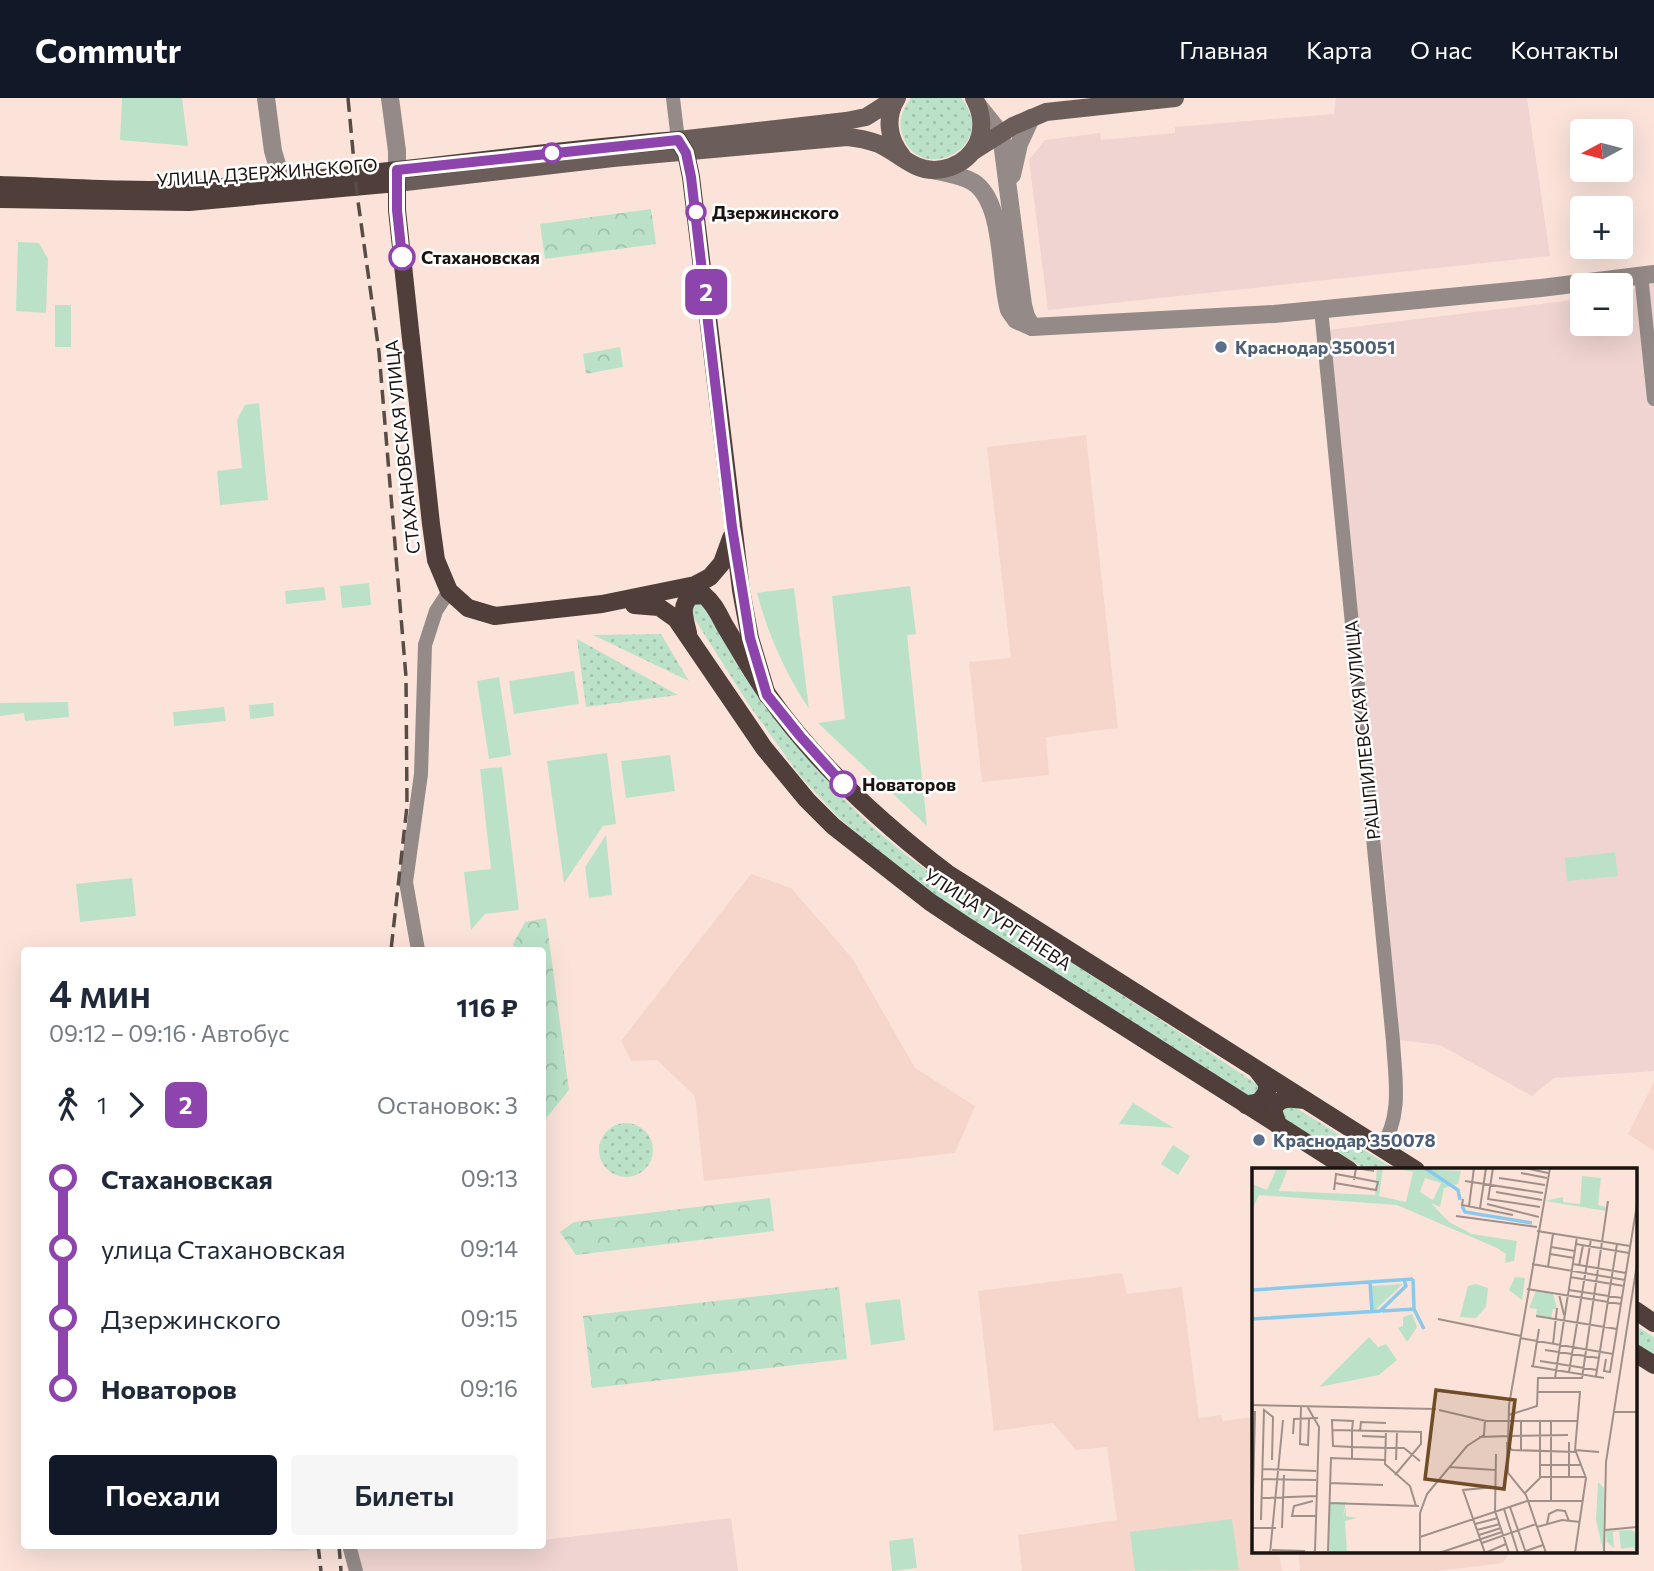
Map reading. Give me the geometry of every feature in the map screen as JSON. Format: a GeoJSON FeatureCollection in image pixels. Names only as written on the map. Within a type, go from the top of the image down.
{"type":"FeatureCollection","features":[{"type":"Feature","properties":{"kind":"main road","name":"УЛИЦА ДЗЕРЖИНСКОГО"},"geometry":{"type":"LineString","coordinates":[[0,199],[189,202],[397,177],[613,158],[866,117],[897,98]]}},
{"type":"Feature","properties":{"kind":"main road","name":"УЛИЦА ДЗЕРЖИНСКОГО"},"geometry":{"type":"LineString","coordinates":[[897,98],[891,111],[890,129],[895,146],[907,160]]}},
{"type":"Feature","properties":{"kind":"main road"},"geometry":{"type":"LineString","coordinates":[[932,170],[954,166],[1001,134],[1031,118],[1053,111],[1175,98]]}},
{"type":"Feature","properties":{"kind":"main road"},"geometry":{"type":"LineString","coordinates":[[972,152],[981,131],[981,118],[975,101]]}},
{"type":"Feature","properties":{"kind":"main road","name":"УЛИЦА ДЗЕРЖИНСКОГО"},"geometry":{"type":"LineString","coordinates":[[682,146],[847,137],[870,141],[919,167],[932,170]]}},
{"type":"Feature","properties":{"kind":"main road","name":"УЛИЦА ТУРГЕНЕВА"},"geometry":{"type":"LineString","coordinates":[[682,146],[691,177],[732,527],[750,638],[767,695]]}},
{"type":"Feature","properties":{"kind":"main road","name":"УЛИЦА ДЗЕРЖИНСКОГО"},"geometry":{"type":"LineString","coordinates":[[0,185],[190,189],[282,181],[397,177]]}},
{"type":"Feature","properties":{"kind":"main road","name":"СТАХАНОВСКАЯ УЛИЦА"},"geometry":{"type":"LineString","coordinates":[[397,177],[397,210],[431,524],[436,560],[449,591]]}},
{"type":"Feature","properties":{"kind":"main road"},"geometry":{"type":"LineString","coordinates":[[449,591],[468,608],[495,616],[602,604],[695,585],[710,577],[722,563],[731,542],[732,527]]}},
{"type":"Feature","properties":{"kind":"main road","name":"УЛИЦА ТУРГЕНЕВА"},"geometry":{"type":"LineString","coordinates":[[688,633],[684,602],[691,596],[704,595],[715,608],[767,695],[848,788],[892,830],[947,873],[1413,1168]]}},
{"type":"Feature","properties":{"kind":"main road","name":"УЛИЦА ТУРГЕНЕВА"},"geometry":{"type":"LineString","coordinates":[[602,604],[659,607],[676,619],[764,748],[807,800],[833,826],[957,920],[1346,1168]]}},
{"type":"Feature","properties":{"kind":"main road"},"geometry":{"type":"LineString","coordinates":[[1246,1105],[1259,1102],[1267,1092],[1267,1083],[1256,1069]]}},
{"type":"Feature","properties":{"kind":"main road"},"geometry":{"type":"LineString","coordinates":[[1278,1125],[1273,1110],[1278,1101],[1305,1100]]}},
{"type":"Feature","properties":{"kind":"main road"},"geometry":{"type":"LineString","coordinates":[[1636,1311],[1654,1323]]}},
{"type":"Feature","properties":{"kind":"main road"},"geometry":{"type":"LineString","coordinates":[[1636,1354],[1654,1365]]}},
{"type":"Feature","properties":{"kind":"street"},"geometry":{"type":"LineString","coordinates":[[265,98],[273,151],[282,181]]}},
{"type":"Feature","properties":{"kind":"street","name":"СТАХАНОВСКАЯ УЛИЦА"},"geometry":{"type":"LineString","coordinates":[[390,98],[397,177]]}},
{"type":"Feature","properties":{"kind":"street"},"geometry":{"type":"LineString","coordinates":[[673,98],[682,146]]}},
{"type":"Feature","properties":{"kind":"street"},"geometry":{"type":"LineString","coordinates":[[975,101],[1001,134],[1023,305],[1032,327]]}},
{"type":"Feature","properties":{"kind":"street"},"geometry":{"type":"LineString","coordinates":[[1009,192],[1019,144],[1031,118]]}},
{"type":"Feature","properties":{"kind":"street"},"geometry":{"type":"LineString","coordinates":[[932,170],[972,181],[987,195],[995,217],[1009,310],[1016,320],[1032,327],[1321,310],[1648,275],[1654,400]]}},
{"type":"Feature","properties":{"kind":"street","name":"РАШПИЛЕВСКАЯ УЛИЦА"},"geometry":{"type":"LineString","coordinates":[[1321,310],[1393,1041],[1396,1105],[1391,1133],[1381,1148]]}},
{"type":"Feature","properties":{"kind":"street"},"geometry":{"type":"LineString","coordinates":[[417,947],[406,881],[421,774],[425,645],[436,611],[449,591]]}},
{"type":"Feature","properties":{"kind":"street"},"geometry":{"type":"LineString","coordinates":[[350,1549],[356,1571]]}},
{"type":"Feature","properties":{"kind":"shaded area"},"geometry":{"type":"Polygon","coordinates":[[[1336,98],[1527,98],[1550,256],[1048,310],[1029,160],[1045,140],[1100,133],[1101,140],[1175,133],[1175,127],[1334,114],[1336,98]]]}},
{"type":"Feature","properties":{"kind":"shaded area"},"geometry":{"type":"Polygon","coordinates":[[[1654,283],[1654,1071],[1554,1078],[1532,1096],[1440,1045],[1398,1040],[1387,899],[1328,330],[1570,300],[1570,336],[1633,336],[1633,289],[1654,283]]]}},
{"type":"Feature","properties":{"kind":"shaded area"},"geometry":{"type":"Polygon","coordinates":[[[1086,435],[1118,728],[1046,737],[1049,775],[982,782],[969,662],[1011,658],[987,447],[1086,435]]]}},
{"type":"Feature","properties":{"kind":"shaded area"},"geometry":{"type":"Polygon","coordinates":[[[751,874],[791,888],[852,958],[915,1068],[975,1106],[955,1153],[704,1181],[695,1096],[657,1060],[631,1061],[621,1041],[751,874]]]}},
{"type":"Feature","properties":{"kind":"shaded area"},"geometry":{"type":"Polygon","coordinates":[[[1654,1082],[1654,1151],[1628,1134],[1654,1082]]]}},
{"type":"Feature","properties":{"kind":"shaded area"},"geometry":{"type":"Polygon","coordinates":[[[1122,1273],[1127,1294],[1182,1287],[1199,1418],[1221,1415],[1223,1421],[1252,1417],[1252,1554],[1279,1554],[1282,1571],[1022,1571],[1018,1535],[1117,1520],[1107,1447],[1076,1450],[1053,1423],[994,1431],[978,1291],[1122,1273]]]}},
{"type":"Feature","properties":{"kind":"shaded area"},"geometry":{"type":"Polygon","coordinates":[[[731,1518],[738,1571],[358,1571],[355,1549],[546,1549],[546,1540],[731,1518]]]}},
{"type":"Feature","properties":{"kind":"shaded area"},"geometry":{"type":"Polygon","coordinates":[[[256,1549],[310,1549],[298,1551],[256,1549]]]}},
{"type":"Feature","properties":{"kind":"shaded area"},"geometry":{"type":"Polygon","coordinates":[[[1298,1554],[1509,1554],[1503,1563],[1437,1571],[1300,1571],[1298,1554]]]}},
{"type":"Feature","properties":{"kind":"green space"},"geometry":{"type":"Polygon","coordinates":[[[122,98],[182,98],[188,146],[120,140],[122,98]]]}},
{"type":"Feature","properties":{"kind":"green space"},"geometry":{"type":"Polygon","coordinates":[[[911,98],[961,98],[971,116],[971,132],[964,145],[953,154],[938,159],[923,158],[911,149],[902,133],[901,119],[911,98]]]}},
{"type":"Feature","properties":{"kind":"green space"},"geometry":{"type":"Polygon","coordinates":[[[651,209],[656,244],[545,259],[540,224],[651,209]]]}},
{"type":"Feature","properties":{"kind":"green space"},"geometry":{"type":"Polygon","coordinates":[[[18,242],[39,243],[48,259],[46,313],[16,311],[18,242]]]}},
{"type":"Feature","properties":{"kind":"green space"},"geometry":{"type":"Polygon","coordinates":[[[55,305],[71,305],[71,347],[55,347],[55,305]]]}},
{"type":"Feature","properties":{"kind":"green space"},"geometry":{"type":"Polygon","coordinates":[[[620,347],[623,367],[586,374],[583,354],[620,347]]]}},
{"type":"Feature","properties":{"kind":"green space"},"geometry":{"type":"Polygon","coordinates":[[[259,403],[268,500],[220,505],[217,471],[242,468],[237,420],[245,405],[259,403]]]}},
{"type":"Feature","properties":{"kind":"green space"},"geometry":{"type":"Polygon","coordinates":[[[369,583],[371,605],[342,608],[340,586],[369,583]]]}},
{"type":"Feature","properties":{"kind":"green space"},"geometry":{"type":"Polygon","coordinates":[[[910,586],[916,634],[907,635],[927,826],[818,723],[845,719],[832,596],[910,586]]]}},
{"type":"Feature","properties":{"kind":"green space"},"geometry":{"type":"Polygon","coordinates":[[[324,587],[326,600],[286,604],[285,591],[324,587]]]}},
{"type":"Feature","properties":{"kind":"green space"},"geometry":{"type":"Polygon","coordinates":[[[794,588],[809,709],[778,653],[757,593],[794,588]]]}},
{"type":"Feature","properties":{"kind":"green space"},"geometry":{"type":"Polygon","coordinates":[[[700,599],[751,680],[788,732],[828,782],[872,827],[946,884],[1261,1087],[1252,1100],[933,895],[840,819],[800,776],[749,705],[689,610],[689,601],[700,599]]]}},
{"type":"Feature","properties":{"kind":"green space"},"geometry":{"type":"Polygon","coordinates":[[[661,634],[689,681],[593,635],[661,634]]]}},
{"type":"Feature","properties":{"kind":"green space"},"geometry":{"type":"Polygon","coordinates":[[[577,639],[678,695],[586,707],[577,639]]]}},
{"type":"Feature","properties":{"kind":"green space"},"geometry":{"type":"Polygon","coordinates":[[[574,671],[579,704],[514,714],[509,681],[574,671]]]}},
{"type":"Feature","properties":{"kind":"green space"},"geometry":{"type":"Polygon","coordinates":[[[499,677],[511,755],[489,759],[477,681],[499,677]]]}},
{"type":"Feature","properties":{"kind":"green space"},"geometry":{"type":"Polygon","coordinates":[[[68,702],[69,717],[25,721],[24,713],[0,716],[0,703],[68,702]]]}},
{"type":"Feature","properties":{"kind":"green space"},"geometry":{"type":"Polygon","coordinates":[[[273,703],[274,716],[250,719],[249,705],[273,703]]]}},
{"type":"Feature","properties":{"kind":"green space"},"geometry":{"type":"Polygon","coordinates":[[[224,707],[226,721],[174,726],[173,712],[224,707]]]}},
{"type":"Feature","properties":{"kind":"green space"},"geometry":{"type":"Polygon","coordinates":[[[607,753],[616,824],[603,826],[564,883],[547,761],[607,753]]]}},
{"type":"Feature","properties":{"kind":"green space"},"geometry":{"type":"Polygon","coordinates":[[[670,755],[675,791],[626,798],[621,761],[670,755]]]}},
{"type":"Feature","properties":{"kind":"green space"},"geometry":{"type":"Polygon","coordinates":[[[502,767],[519,910],[485,914],[471,930],[464,872],[491,869],[480,769],[502,767]]]}},
{"type":"Feature","properties":{"kind":"green space"},"geometry":{"type":"Polygon","coordinates":[[[606,835],[612,895],[589,898],[585,867],[606,835]]]}},
{"type":"Feature","properties":{"kind":"green space"},"geometry":{"type":"Polygon","coordinates":[[[1615,852],[1618,876],[1567,881],[1565,858],[1615,852]]]}},
{"type":"Feature","properties":{"kind":"green space"},"geometry":{"type":"Polygon","coordinates":[[[132,878],[136,916],[80,922],[76,884],[132,878]]]}},
{"type":"Feature","properties":{"kind":"green space"},"geometry":{"type":"Polygon","coordinates":[[[546,918],[569,1090],[546,1118],[546,947],[514,947],[525,922],[546,918]]]}},
{"type":"Feature","properties":{"kind":"green space"},"geometry":{"type":"Polygon","coordinates":[[[1133,1103],[1174,1128],[1119,1124],[1133,1103]]]}},
{"type":"Feature","properties":{"kind":"green space"},"geometry":{"type":"Polygon","coordinates":[[[1290,1104],[1393,1168],[1364,1168],[1280,1118],[1278,1108],[1290,1104]]]}},
{"type":"Feature","properties":{"kind":"green space"},"geometry":{"type":"Polygon","coordinates":[[[626,1123],[645,1131],[653,1150],[645,1169],[626,1177],[607,1169],[599,1150],[607,1131],[626,1123]]]}},
{"type":"Feature","properties":{"kind":"green space"},"geometry":{"type":"Polygon","coordinates":[[[1173,1145],[1190,1156],[1178,1175],[1161,1164],[1173,1145]]]}},
{"type":"Feature","properties":{"kind":"green space"},"geometry":{"type":"Polygon","coordinates":[[[770,1198],[774,1231],[576,1255],[560,1232],[574,1222],[770,1198]]]}},
{"type":"Feature","properties":{"kind":"green space"},"geometry":{"type":"Polygon","coordinates":[[[839,1287],[847,1359],[592,1388],[583,1316],[839,1287]]]}},
{"type":"Feature","properties":{"kind":"green space"},"geometry":{"type":"Polygon","coordinates":[[[900,1299],[905,1340],[871,1345],[865,1303],[900,1299]]]}},
{"type":"Feature","properties":{"kind":"green space"},"geometry":{"type":"Polygon","coordinates":[[[1636,1326],[1654,1337],[1654,1357],[1636,1346],[1636,1326]]]}},
{"type":"Feature","properties":{"kind":"green space"},"geometry":{"type":"Polygon","coordinates":[[[1232,1519],[1239,1570],[1135,1571],[1130,1532],[1232,1519]]]}},
{"type":"Feature","properties":{"kind":"green space"},"geometry":{"type":"Polygon","coordinates":[[[913,1538],[917,1568],[892,1571],[889,1541],[913,1538]]]}},
{"type":"Feature","properties":{"kind":"railway"},"geometry":{"type":"LineString","coordinates":[[348,98],[357,194],[379,352],[406,677],[407,806],[391,947]]}},
{"type":"Feature","properties":{"kind":"railway"},"geometry":{"type":"LineString","coordinates":[[318,1549],[321,1571]]}},
{"type":"Feature","properties":{"kind":"railway"},"geometry":{"type":"LineString","coordinates":[[339,1549],[341,1571]]}},
{"type":"Feature","properties":{"kind":"bus line","name":"2"},"geometry":{"type":"LineString","coordinates":[[402,257],[397,210],[397,170],[678,140],[686,153],[691,177],[732,527],[750,638],[767,695],[843,784]]}},
{"type":"Feature","properties":{"kind":"place","name":"Дзержинского"},"geometry":{"type":"Point","coordinates":[696,212]}},
{"type":"Feature","properties":{"kind":"place","name":"Стахановская"},"geometry":{"type":"Point","coordinates":[402,257]}},
{"type":"Feature","properties":{"kind":"place","name":"Краснодар 350051"},"geometry":{"type":"Point","coordinates":[1221,347]}},
{"type":"Feature","properties":{"kind":"place","name":"Новаторов"},"geometry":{"type":"Point","coordinates":[843,784]}},
{"type":"Feature","properties":{"kind":"place","name":"Краснодар 350078"},"geometry":{"type":"Point","coordinates":[1259,1140]}}]}
